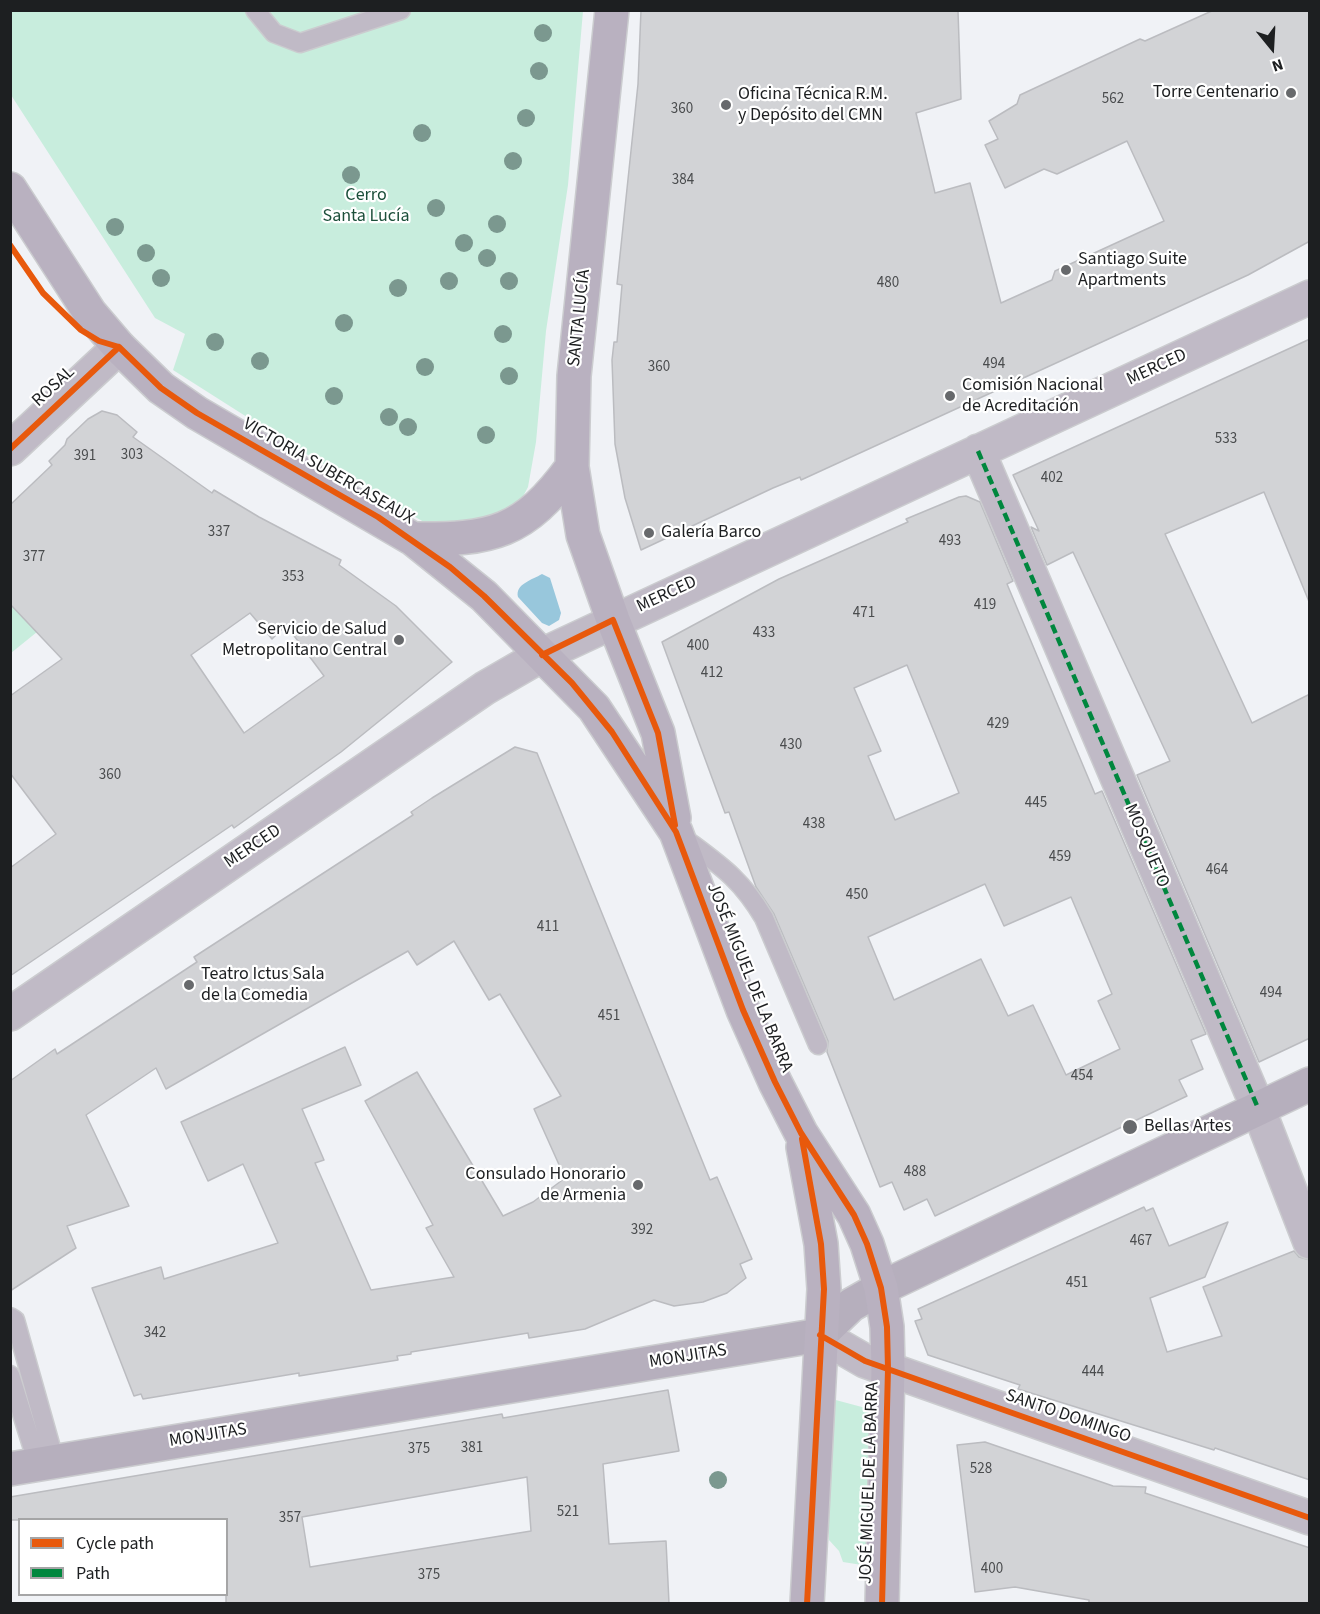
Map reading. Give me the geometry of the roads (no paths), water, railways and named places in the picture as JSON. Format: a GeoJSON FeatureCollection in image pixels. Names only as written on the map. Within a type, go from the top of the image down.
{"type":"FeatureCollection","features":[{"type":"Feature","properties":{"kind":"main road","name":"SANTA LUCÍA"},"geometry":{"type":"LineString","coordinates":[[612,10],[574,376],[572,467],[583,535],[613,620]]}},
{"type":"Feature","properties":{"kind":"main road","name":"VICTORIA SUBERCASEAUX"},"geometry":{"type":"LineString","coordinates":[[10,189],[90,313],[119,347],[161,388],[197,413],[413,539],[484,596],[542,655]]}},
{"type":"Feature","properties":{"kind":"main road"},"geometry":{"type":"LineString","coordinates":[[413,539],[472,539],[500,531],[536,509],[572,467]]}},
{"type":"Feature","properties":{"kind":"main road","name":"JOSÉ MIGUEL DE LA BARRA"},"geometry":{"type":"LineString","coordinates":[[613,620],[658,733],[676,832],[743,1010],[801,1133],[854,1215],[867,1244],[881,1288],[887,1327],[888,1370],[882,1604]]}},
{"type":"Feature","properties":{"kind":"main road","name":"JOSÉ MIGUEL DE LA BARRA"},"geometry":{"type":"LineString","coordinates":[[542,655],[572,683],[606,723],[676,832]]}},
{"type":"Feature","properties":{"kind":"main road"},"geometry":{"type":"LineString","coordinates":[[820,1335],[851,1305],[881,1288],[1310,1084]]}},
{"type":"Feature","properties":{"kind":"main road","name":"JOSÉ MIGUEL DE LA BARRA"},"geometry":{"type":"LineString","coordinates":[[801,1133],[821,1244],[824,1289],[807,1604]]}},
{"type":"Feature","properties":{"kind":"main road","name":"MONJITAS"},"geometry":{"type":"LineString","coordinates":[[34,1465],[820,1335]]}},
{"type":"Feature","properties":{"kind":"street","name":"MERCED"},"geometry":{"type":"LineString","coordinates":[[10,1014],[485,688],[542,655],[1310,297]]}},
{"type":"Feature","properties":{"kind":"street","name":"ROSAL"},"geometry":{"type":"LineString","coordinates":[[10,449],[119,347]]}},
{"type":"Feature","properties":{"kind":"street","name":"MOSQUETO"},"geometry":{"type":"LineString","coordinates":[[978,451],[1258,1108],[1310,1242]]}},
{"type":"Feature","properties":{"kind":"street","name":"SANTO DOMINGO"},"geometry":{"type":"LineString","coordinates":[[820,1335],[865,1361],[888,1370],[1310,1518]]}},
{"type":"Feature","properties":{"kind":"lane"},"geometry":{"type":"LineString","coordinates":[[255,10],[274,33],[300,44],[401,10]]}},
{"type":"Feature","properties":{"kind":"lane"},"geometry":{"type":"LineString","coordinates":[[574,376],[588,377],[599,256]]}},
{"type":"Feature","properties":{"kind":"lane"},"geometry":{"type":"LineString","coordinates":[[676,832],[726,868],[752,898],[764,918],[818,1045]]}},
{"type":"Feature","properties":{"kind":"lane"},"geometry":{"type":"LineString","coordinates":[[10,1317],[15,1320],[34,1465]]}},
{"type":"Feature","properties":{"kind":"lane"},"geometry":{"type":"LineString","coordinates":[[10,1375],[34,1465]]}},
{"type":"Feature","properties":{"kind":"water"},"geometry":{"type":"Polygon","coordinates":[[[542,574],[550,578],[561,613],[559,620],[549,626],[542,623],[518,597],[522,586],[542,574]]]}},
{"type":"Feature","properties":{"kind":"place","name":"Torre Centenario"},"geometry":{"type":"Point","coordinates":[1291,93]}},
{"type":"Feature","properties":{"kind":"place","name":"Oficina Técnica R.M. y Depósito del CMN"},"geometry":{"type":"Point","coordinates":[726,105]}},
{"type":"Feature","properties":{"kind":"place","name":"Santiago Suite Apartments"},"geometry":{"type":"Point","coordinates":[1066,270]}},
{"type":"Feature","properties":{"kind":"place","name":"Comisión Nacional de Acreditación"},"geometry":{"type":"Point","coordinates":[950,396]}},
{"type":"Feature","properties":{"kind":"place","name":"Galería Barco"},"geometry":{"type":"Point","coordinates":[649,533]}},
{"type":"Feature","properties":{"kind":"place","name":"Servicio de Salud Metropolitano Central"},"geometry":{"type":"Point","coordinates":[399,640]}},
{"type":"Feature","properties":{"kind":"place","name":"Teatro Ictus Sala de la Comedia"},"geometry":{"type":"Point","coordinates":[189,985]}},
{"type":"Feature","properties":{"kind":"place","name":"Bellas Artes"},"geometry":{"type":"Point","coordinates":[1130,1127]}},
{"type":"Feature","properties":{"kind":"place","name":"Consulado Honorario de Armenia"},"geometry":{"type":"Point","coordinates":[638,1185]}},
{"type":"Feature","properties":{"kind":"park label","name":"Cerro Santa Lucía"},"geometry":{"type":"Point","coordinates":[366,206]}}]}
